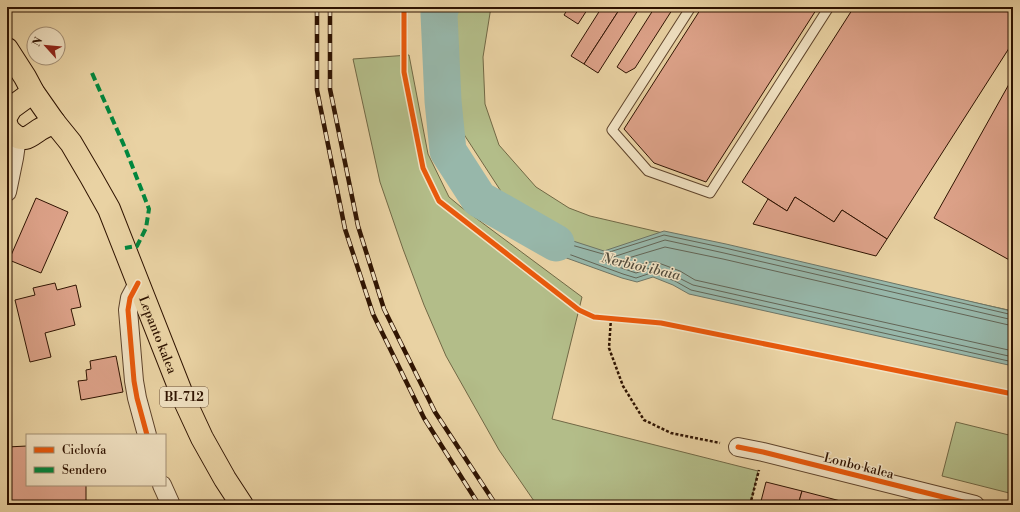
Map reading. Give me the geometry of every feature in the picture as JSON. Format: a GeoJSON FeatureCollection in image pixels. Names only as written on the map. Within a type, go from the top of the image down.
{"type":"FeatureCollection","features":[{"type":"Feature","properties":{"kind":"main road","name":"Lepanto kalea"},"geometry":{"type":"LineString","coordinates":[[7,49],[33,92],[71,143],[92,177],[109,209],[183,396],[202,438],[225,479],[242,505]]}},
{"type":"Feature","properties":{"kind":"main road"},"geometry":{"type":"LineString","coordinates":[[7,115],[11,108],[33,92]]}},
{"type":"Feature","properties":{"kind":"main road"},"geometry":{"type":"LineString","coordinates":[[12,132],[23,138],[28,138],[54,122]]}},
{"type":"Feature","properties":{"kind":"street"},"geometry":{"type":"LineString","coordinates":[[7,192],[14,158],[12,132]]}},
{"type":"Feature","properties":{"kind":"street"},"geometry":{"type":"LineString","coordinates":[[138,283],[130,298],[128,310],[134,381],[147,434]]}},
{"type":"Feature","properties":{"kind":"street","name":"Lonbo kalea"},"geometry":{"type":"LineString","coordinates":[[738,447],[975,505]]}},
{"type":"Feature","properties":{"kind":"street"},"geometry":{"type":"LineString","coordinates":[[162,486],[171,505]]}},
{"type":"Feature","properties":{"kind":"lane"},"geometry":{"type":"LineString","coordinates":[[692,7],[612,130],[648,171],[710,193],[829,7]]}},
{"type":"Feature","properties":{"kind":"path"},"geometry":{"type":"LineString","coordinates":[[618,319],[608,318],[609,348],[623,386],[644,420],[671,433],[738,447]]}},
{"type":"Feature","properties":{"kind":"path"},"geometry":{"type":"LineString","coordinates":[[750,505],[763,452]]}},
{"type":"Feature","properties":{"kind":"green space"},"geometry":{"type":"Polygon","coordinates":[[[452,7],[491,7],[483,57],[485,104],[499,145],[536,187],[569,208],[590,216],[766,257],[1013,311],[1013,344],[606,263],[506,199],[452,116],[452,7]]]}},
{"type":"Feature","properties":{"kind":"green space"},"geometry":{"type":"Polygon","coordinates":[[[409,55],[428,154],[449,197],[582,297],[552,419],[758,471],[750,505],[537,505],[499,450],[446,356],[424,305],[380,182],[353,59],[409,55]]]}},
{"type":"Feature","properties":{"kind":"green space"},"geometry":{"type":"Polygon","coordinates":[[[956,422],[1013,436],[1013,494],[942,476],[956,422]]]}},
{"type":"Feature","properties":{"kind":"water"},"geometry":{"type":"Polygon","coordinates":[[[522,211],[570,240],[604,251],[664,231],[726,244],[1007,310],[1013,312],[1013,366],[689,294],[673,285],[653,277],[637,282],[622,278],[561,256],[504,223],[522,211]]]}},
{"type":"Feature","properties":{"kind":"building"},"geometry":{"type":"Polygon","coordinates":[[[569,7],[589,7],[578,24],[564,15],[569,7]]]}},
{"type":"Feature","properties":{"kind":"building"},"geometry":{"type":"Polygon","coordinates":[[[602,7],[621,7],[584,64],[571,56],[602,7]]]}},
{"type":"Feature","properties":{"kind":"building"},"geometry":{"type":"Polygon","coordinates":[[[621,7],[640,7],[598,73],[584,64],[621,7]]]}},
{"type":"Feature","properties":{"kind":"building"},"geometry":{"type":"Polygon","coordinates":[[[655,7],[674,7],[635,68],[626,73],[617,67],[655,7]]]}},
{"type":"Feature","properties":{"kind":"building"},"geometry":{"type":"Polygon","coordinates":[[[702,7],[818,7],[706,182],[654,163],[624,129],[702,7]]]}},
{"type":"Feature","properties":{"kind":"building"},"geometry":{"type":"Polygon","coordinates":[[[854,7],[1013,7],[1013,42],[887,239],[842,210],[834,222],[795,197],[787,211],[742,182],[854,7]]]}},
{"type":"Feature","properties":{"kind":"building"},"geometry":{"type":"Polygon","coordinates":[[[1013,77],[1013,262],[934,218],[1013,77]]]}},
{"type":"Feature","properties":{"kind":"building"},"geometry":{"type":"Polygon","coordinates":[[[795,197],[834,222],[842,210],[887,239],[876,256],[753,224],[768,199],[787,211],[795,197]]]}},
{"type":"Feature","properties":{"kind":"building"},"geometry":{"type":"Polygon","coordinates":[[[36,198],[68,212],[41,273],[9,260],[36,198]]]}},
{"type":"Feature","properties":{"kind":"building"},"geometry":{"type":"Polygon","coordinates":[[[55,283],[57,290],[76,285],[81,307],[71,309],[75,325],[45,333],[51,357],[30,362],[15,300],[35,295],[33,288],[55,283]]]}},
{"type":"Feature","properties":{"kind":"building"},"geometry":{"type":"Polygon","coordinates":[[[116,356],[123,392],[81,400],[78,381],[87,380],[86,370],[91,369],[90,361],[116,356]]]}},
{"type":"Feature","properties":{"kind":"building"},"geometry":{"type":"Polygon","coordinates":[[[26,446],[26,486],[86,486],[86,505],[7,505],[7,447],[26,446]]]}},
{"type":"Feature","properties":{"kind":"building"},"geometry":{"type":"Polygon","coordinates":[[[766,482],[802,491],[798,505],[760,505],[766,482]]]}},
{"type":"Feature","properties":{"kind":"building"},"geometry":{"type":"Polygon","coordinates":[[[802,491],[856,505],[798,505],[802,491]]]}},
{"type":"Feature","properties":{"kind":"waterway","name":"Nerbioi ibaia"},"geometry":{"type":"LineString","coordinates":[[441,7],[439,14],[443,101],[448,151],[479,199],[556,243]]}},
{"type":"Feature","properties":{"kind":"railway"},"geometry":{"type":"LineString","coordinates":[[317,7],[317,90],[345,229],[373,314],[424,418],[479,505]]}},
{"type":"Feature","properties":{"kind":"railway"},"geometry":{"type":"LineString","coordinates":[[330,7],[330,89],[358,226],[384,309],[435,412],[496,505]]}},
{"type":"Feature","properties":{"kind":"marked path"},"geometry":{"type":"LineString","coordinates":[[92,73],[126,150],[149,209],[146,228],[137,246],[125,248]]}},
{"type":"Feature","properties":{"kind":"cycle path"},"geometry":{"type":"LineString","coordinates":[[404,7],[404,72],[423,168],[439,201],[579,310],[594,317],[661,323],[1013,394]]}},
{"type":"Feature","properties":{"kind":"cycle path"},"geometry":{"type":"LineString","coordinates":[[138,283],[130,298],[128,310],[134,381],[147,434]]}},
{"type":"Feature","properties":{"kind":"cycle path"},"geometry":{"type":"LineString","coordinates":[[738,447],[975,505]]}}]}
